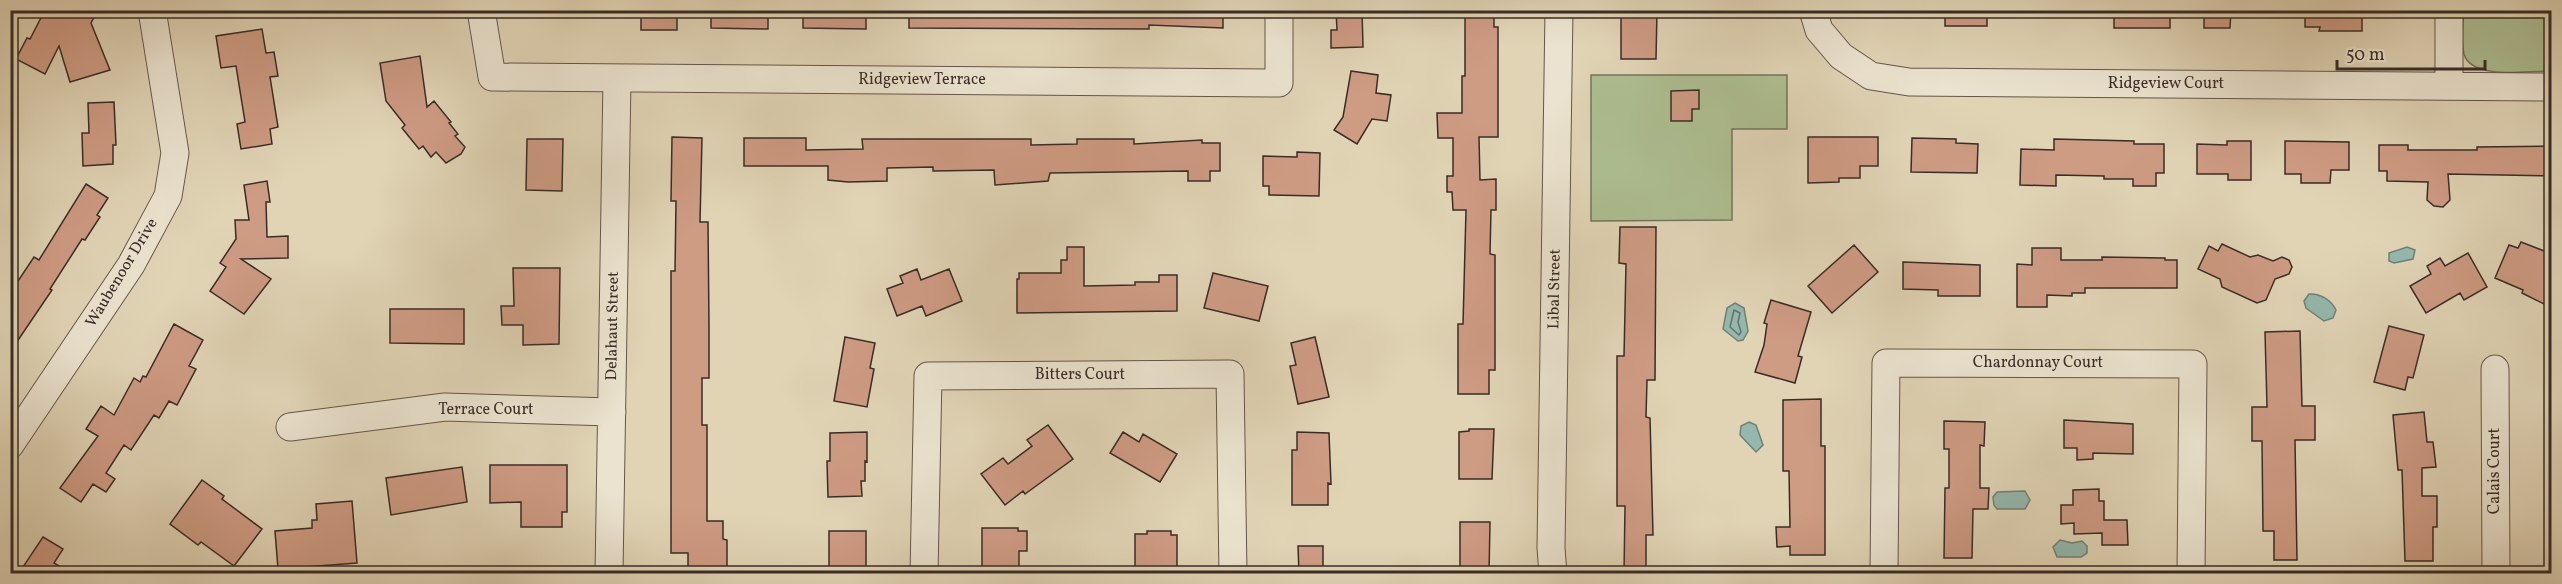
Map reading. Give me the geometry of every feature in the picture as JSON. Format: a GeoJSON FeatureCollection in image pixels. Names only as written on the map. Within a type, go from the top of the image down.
{"type":"FeatureCollection","features":[{"type":"Feature","properties":{"kind":"street","name":"Waubenoor Drive"},"geometry":{"type":"LineString","coordinates":[[10,445],[131,265],[168,196],[175,153],[152,10]]}},
{"type":"Feature","properties":{"kind":"street","name":"Ridgeview Terrace"},"geometry":{"type":"LineString","coordinates":[[481,10],[492,77],[1279,83],[1279,10]]}},
{"type":"Feature","properties":{"kind":"street","name":"Libal Street"},"geometry":{"type":"LineString","coordinates":[[1550,571],[1559,10]]}},
{"type":"Feature","properties":{"kind":"street","name":"Ridgeview Court"},"geometry":{"type":"LineString","coordinates":[[1813,10],[1819,30],[1841,56],[1871,76],[1909,82],[2552,87]]}},
{"type":"Feature","properties":{"kind":"street"},"geometry":{"type":"LineString","coordinates":[[2449,10],[2449,86]]}},
{"type":"Feature","properties":{"kind":"street","name":"Delahaut Street"},"geometry":{"type":"LineString","coordinates":[[609,573],[617,78]]}},
{"type":"Feature","properties":{"kind":"street","name":"Chardonnay Court"},"geometry":{"type":"LineString","coordinates":[[1884,573],[1886,363],[2193,364],[2191,573]]}},
{"type":"Feature","properties":{"kind":"street","name":"Calais Court"},"geometry":{"type":"LineString","coordinates":[[2494,369],[2496,573]]}},
{"type":"Feature","properties":{"kind":"street","name":"Bitters Court"},"geometry":{"type":"LineString","coordinates":[[924,573],[928,376],[1219,374],[1230,374],[1233,573]]}},
{"type":"Feature","properties":{"kind":"street","name":"Terrace Court"},"geometry":{"type":"LineString","coordinates":[[290,427],[445,407],[612,412]]}},
{"type":"Feature","properties":{"kind":"green space"},"geometry":{"type":"Polygon","coordinates":[[[2464,10],[2551,11],[2551,71],[2502,72],[2477,68],[2464,54],[2462,32],[2464,10]]]}},
{"type":"Feature","properties":{"kind":"green space"},"geometry":{"type":"Polygon","coordinates":[[[1591,75],[1787,75],[1787,129],[1732,129],[1732,220],[1591,221],[1591,75]]]}},
{"type":"Feature","properties":{"kind":"water"},"geometry":{"type":"Polygon","coordinates":[[[2407,247],[2415,250],[2413,259],[2394,263],[2389,261],[2389,253],[2407,247]]]}},
{"type":"Feature","properties":{"kind":"water"},"geometry":{"type":"Polygon","coordinates":[[[2309,294],[2321,296],[2331,303],[2336,310],[2333,318],[2324,321],[2306,308],[2304,301],[2309,294]]]}},
{"type":"Feature","properties":{"kind":"water"},"geometry":{"type":"Polygon","coordinates":[[[1735,303],[1744,308],[1748,331],[1743,340],[1738,341],[1723,329],[1727,308],[1735,303]]]}},
{"type":"Feature","properties":{"kind":"water"},"geometry":{"type":"Polygon","coordinates":[[[1749,422],[1756,425],[1763,445],[1756,452],[1740,435],[1741,426],[1749,422]]]}},
{"type":"Feature","properties":{"kind":"water"},"geometry":{"type":"Polygon","coordinates":[[[2025,491],[2030,500],[2025,509],[1997,509],[1994,505],[1993,497],[1997,492],[2025,491]]]}},
{"type":"Feature","properties":{"kind":"water"},"geometry":{"type":"Polygon","coordinates":[[[2060,540],[2072,543],[2082,541],[2087,546],[2087,553],[2081,557],[2057,557],[2053,547],[2060,540]]]}},
{"type":"Feature","properties":{"kind":"building"},"geometry":{"type":"Polygon","coordinates":[[[45,10],[98,10],[91,23],[110,70],[70,82],[59,46],[45,74],[16,59],[27,38],[30,39],[45,10]]]}},
{"type":"Feature","properties":{"kind":"building"},"geometry":{"type":"Polygon","coordinates":[[[641,10],[677,10],[677,30],[641,30],[641,10]]]}},
{"type":"Feature","properties":{"kind":"building"},"geometry":{"type":"Polygon","coordinates":[[[711,10],[768,10],[768,29],[711,28],[711,10]]]}},
{"type":"Feature","properties":{"kind":"building"},"geometry":{"type":"Polygon","coordinates":[[[803,10],[866,10],[866,29],[803,28],[803,10]]]}},
{"type":"Feature","properties":{"kind":"building"},"geometry":{"type":"Polygon","coordinates":[[[909,10],[1223,10],[1223,28],[1149,25],[1149,29],[909,28],[909,10]]]}},
{"type":"Feature","properties":{"kind":"building"},"geometry":{"type":"Polygon","coordinates":[[[1336,10],[1362,10],[1363,47],[1331,48],[1331,30],[1337,30],[1336,10]]]}},
{"type":"Feature","properties":{"kind":"building"},"geometry":{"type":"Polygon","coordinates":[[[1465,10],[1494,10],[1494,27],[1498,27],[1498,137],[1479,137],[1480,180],[1496,179],[1496,210],[1491,210],[1490,254],[1495,255],[1495,370],[1489,370],[1489,394],[1458,394],[1458,324],[1463,324],[1466,210],[1453,210],[1452,192],[1447,192],[1447,176],[1453,176],[1453,138],[1438,138],[1437,113],[1462,113],[1462,76],[1465,76],[1465,10]]]}},
{"type":"Feature","properties":{"kind":"building"},"geometry":{"type":"Polygon","coordinates":[[[1621,10],[1657,10],[1656,59],[1621,59],[1621,10]]]}},
{"type":"Feature","properties":{"kind":"building"},"geometry":{"type":"Polygon","coordinates":[[[1945,10],[1987,10],[1987,26],[1945,26],[1945,10]]]}},
{"type":"Feature","properties":{"kind":"building"},"geometry":{"type":"Polygon","coordinates":[[[2114,10],[2170,10],[2170,28],[2114,28],[2114,10]]]}},
{"type":"Feature","properties":{"kind":"building"},"geometry":{"type":"Polygon","coordinates":[[[2204,10],[2231,10],[2230,28],[2204,28],[2204,10]]]}},
{"type":"Feature","properties":{"kind":"building"},"geometry":{"type":"Polygon","coordinates":[[[2305,10],[2362,10],[2362,31],[2319,31],[2320,27],[2305,27],[2305,10]]]}},
{"type":"Feature","properties":{"kind":"building"},"geometry":{"type":"Polygon","coordinates":[[[262,29],[266,53],[274,52],[278,76],[270,77],[278,127],[270,129],[272,144],[241,149],[237,124],[245,122],[236,66],[221,68],[216,36],[262,29]]]}},
{"type":"Feature","properties":{"kind":"building"},"geometry":{"type":"Polygon","coordinates":[[[420,56],[427,107],[434,101],[451,122],[449,123],[458,134],[455,136],[465,147],[461,154],[446,163],[436,152],[431,157],[423,146],[419,149],[402,128],[405,125],[386,101],[380,63],[420,56]]]}},
{"type":"Feature","properties":{"kind":"building"},"geometry":{"type":"Polygon","coordinates":[[[1351,71],[1378,75],[1376,93],[1391,95],[1387,121],[1372,119],[1357,144],[1334,130],[1343,117],[1351,71]]]}},
{"type":"Feature","properties":{"kind":"building"},"geometry":{"type":"Polygon","coordinates":[[[1699,90],[1699,109],[1692,109],[1692,121],[1671,121],[1671,91],[1699,90]]]}},
{"type":"Feature","properties":{"kind":"building"},"geometry":{"type":"Polygon","coordinates":[[[114,102],[116,145],[113,145],[113,164],[83,166],[82,133],[89,133],[88,103],[114,102]]]}},
{"type":"Feature","properties":{"kind":"building"},"geometry":{"type":"Polygon","coordinates":[[[672,137],[702,138],[700,222],[708,222],[709,378],[702,378],[702,425],[707,425],[707,521],[723,521],[723,539],[727,540],[727,569],[718,569],[718,573],[688,573],[688,553],[671,553],[671,271],[675,271],[676,201],[671,201],[672,137]]]}},
{"type":"Feature","properties":{"kind":"building"},"geometry":{"type":"Polygon","coordinates":[[[1808,137],[1878,137],[1878,166],[1860,166],[1860,178],[1839,178],[1839,182],[1808,183],[1808,137]]]}},
{"type":"Feature","properties":{"kind":"building"},"geometry":{"type":"Polygon","coordinates":[[[744,138],[806,138],[806,150],[863,149],[862,139],[1031,139],[1031,145],[1077,144],[1077,139],[1134,139],[1134,144],[1202,140],[1202,143],[1220,143],[1220,171],[1210,171],[1210,181],[1188,181],[1188,171],[1050,173],[1048,181],[995,185],[994,170],[933,171],[933,167],[887,168],[887,181],[848,182],[828,180],[828,166],[744,166],[744,138]]]}},
{"type":"Feature","properties":{"kind":"building"},"geometry":{"type":"Polygon","coordinates":[[[1912,138],[1956,139],[1956,143],[1978,144],[1977,173],[1911,172],[1912,138]]]}},
{"type":"Feature","properties":{"kind":"building"},"geometry":{"type":"Polygon","coordinates":[[[527,139],[563,139],[562,191],[526,190],[527,139]]]}},
{"type":"Feature","properties":{"kind":"building"},"geometry":{"type":"Polygon","coordinates":[[[2054,139],[2164,144],[2164,173],[2156,173],[2156,186],[2133,186],[2133,179],[2056,175],[2056,186],[2020,185],[2021,149],[2054,150],[2054,139]]]}},
{"type":"Feature","properties":{"kind":"building"},"geometry":{"type":"Polygon","coordinates":[[[2227,141],[2251,141],[2251,180],[2228,180],[2228,174],[2197,174],[2197,144],[2227,145],[2227,141]]]}},
{"type":"Feature","properties":{"kind":"building"},"geometry":{"type":"Polygon","coordinates":[[[2285,141],[2349,142],[2349,170],[2331,170],[2330,183],[2301,183],[2301,174],[2285,174],[2285,141]]]}},
{"type":"Feature","properties":{"kind":"building"},"geometry":{"type":"Polygon","coordinates":[[[2379,145],[2408,145],[2408,150],[2477,150],[2477,147],[2552,146],[2552,176],[2448,174],[2450,200],[2443,207],[2434,206],[2427,200],[2428,182],[2387,181],[2387,171],[2379,171],[2379,145]]]}},
{"type":"Feature","properties":{"kind":"building"},"geometry":{"type":"Polygon","coordinates":[[[1297,152],[1320,153],[1319,196],[1269,195],[1269,186],[1263,186],[1263,156],[1297,157],[1297,152]]]}},
{"type":"Feature","properties":{"kind":"building"},"geometry":{"type":"Polygon","coordinates":[[[267,181],[270,202],[266,202],[267,237],[288,236],[288,258],[241,259],[271,279],[244,314],[210,291],[226,267],[220,263],[236,239],[235,220],[249,220],[244,185],[267,181]]]}},
{"type":"Feature","properties":{"kind":"building"},"geometry":{"type":"Polygon","coordinates":[[[86,184],[108,198],[97,215],[100,217],[85,240],[82,239],[50,289],[52,290],[10,352],[10,293],[34,257],[39,260],[86,184]]]}},
{"type":"Feature","properties":{"kind":"building"},"geometry":{"type":"Polygon","coordinates":[[[1620,227],[1656,227],[1655,380],[1647,380],[1646,417],[1650,418],[1653,535],[1646,535],[1646,573],[1624,573],[1625,506],[1617,506],[1617,356],[1624,356],[1626,264],[1619,263],[1620,227]]]}},
{"type":"Feature","properties":{"kind":"building"},"geometry":{"type":"Polygon","coordinates":[[[2521,242],[2552,254],[2552,308],[2522,293],[2523,290],[2495,278],[2509,245],[2518,248],[2521,242]]]}},
{"type":"Feature","properties":{"kind":"building"},"geometry":{"type":"Polygon","coordinates":[[[2222,244],[2250,257],[2258,255],[2273,261],[2282,257],[2289,260],[2292,267],[2289,274],[2275,279],[2266,300],[2257,303],[2222,287],[2220,279],[2198,269],[2209,246],[2218,251],[2222,244]]]}},
{"type":"Feature","properties":{"kind":"building"},"geometry":{"type":"Polygon","coordinates":[[[1854,245],[1878,272],[1832,313],[1808,286],[1854,245]]]}},
{"type":"Feature","properties":{"kind":"building"},"geometry":{"type":"Polygon","coordinates":[[[1067,247],[1084,247],[1084,286],[1135,285],[1135,282],[1159,282],[1159,275],[1177,275],[1177,311],[1017,313],[1019,273],[1061,273],[1061,260],[1067,260],[1067,247]]]}},
{"type":"Feature","properties":{"kind":"building"},"geometry":{"type":"Polygon","coordinates":[[[2032,248],[2061,248],[2061,260],[2102,260],[2102,257],[2177,260],[2177,288],[2085,288],[2085,293],[2072,293],[2072,296],[2047,295],[2047,307],[2017,307],[2017,264],[2032,265],[2032,248]]]}},
{"type":"Feature","properties":{"kind":"building"},"geometry":{"type":"Polygon","coordinates":[[[2468,253],[2487,287],[2464,300],[2460,293],[2426,313],[2410,286],[2431,274],[2427,266],[2440,258],[2445,266],[2468,253]]]}},
{"type":"Feature","properties":{"kind":"building"},"geometry":{"type":"Polygon","coordinates":[[[1903,262],[1980,265],[1980,296],[1938,296],[1938,290],[1903,289],[1903,262]]]}},
{"type":"Feature","properties":{"kind":"building"},"geometry":{"type":"Polygon","coordinates":[[[513,268],[560,268],[559,344],[523,345],[523,325],[502,325],[501,306],[514,306],[513,268]]]}},
{"type":"Feature","properties":{"kind":"building"},"geometry":{"type":"Polygon","coordinates":[[[917,269],[921,280],[949,269],[962,301],[926,316],[922,306],[897,316],[887,289],[903,283],[900,276],[917,269]]]}},
{"type":"Feature","properties":{"kind":"building"},"geometry":{"type":"Polygon","coordinates":[[[1213,273],[1268,286],[1259,321],[1204,308],[1213,273]]]}},
{"type":"Feature","properties":{"kind":"building"},"geometry":{"type":"Polygon","coordinates":[[[1771,300],[1811,312],[1798,356],[1802,357],[1795,383],[1755,372],[1764,345],[1767,324],[1764,323],[1771,300]]]}},
{"type":"Feature","properties":{"kind":"building"},"geometry":{"type":"Polygon","coordinates":[[[390,309],[464,309],[464,344],[390,343],[390,309]]]}},
{"type":"Feature","properties":{"kind":"building"},"geometry":{"type":"Polygon","coordinates":[[[174,324],[203,340],[189,366],[196,369],[177,405],[169,401],[159,418],[154,415],[131,450],[124,445],[106,473],[115,479],[106,492],[93,484],[81,502],[60,488],[98,436],[86,429],[101,406],[114,415],[134,378],[140,382],[143,376],[146,377],[174,324]]]}},
{"type":"Feature","properties":{"kind":"building"},"geometry":{"type":"Polygon","coordinates":[[[2389,326],[2424,335],[2413,378],[2408,377],[2405,390],[2374,382],[2389,326]]]}},
{"type":"Feature","properties":{"kind":"building"},"geometry":{"type":"Polygon","coordinates":[[[2300,331],[2302,406],[2315,406],[2315,440],[2295,440],[2297,560],[2274,560],[2274,531],[2263,531],[2262,441],[2252,441],[2252,407],[2267,407],[2265,332],[2300,331]]]}},
{"type":"Feature","properties":{"kind":"building"},"geometry":{"type":"Polygon","coordinates":[[[845,337],[875,343],[870,368],[874,369],[867,407],[834,401],[845,337]]]}},
{"type":"Feature","properties":{"kind":"building"},"geometry":{"type":"Polygon","coordinates":[[[1315,337],[1329,397],[1298,404],[1290,366],[1296,365],[1291,343],[1315,337]]]}},
{"type":"Feature","properties":{"kind":"building"},"geometry":{"type":"Polygon","coordinates":[[[1821,399],[1821,446],[1825,446],[1825,555],[1790,555],[1790,546],[1777,547],[1776,527],[1790,527],[1789,471],[1783,471],[1783,400],[1821,399]]]}},
{"type":"Feature","properties":{"kind":"building"},"geometry":{"type":"Polygon","coordinates":[[[2424,412],[2427,442],[2433,442],[2436,467],[2422,468],[2422,496],[2437,496],[2437,527],[2433,527],[2433,561],[2405,561],[2402,470],[2398,470],[2393,415],[2424,412]]]}},
{"type":"Feature","properties":{"kind":"building"},"geometry":{"type":"Polygon","coordinates":[[[2064,420],[2133,424],[2133,454],[2093,453],[2093,459],[2077,460],[2077,448],[2064,448],[2064,420]]]}},
{"type":"Feature","properties":{"kind":"building"},"geometry":{"type":"Polygon","coordinates":[[[1944,421],[1985,422],[1984,446],[1980,445],[1980,488],[1989,488],[1988,509],[1973,509],[1972,558],[1944,558],[1945,488],[1949,488],[1949,449],[1944,449],[1944,421]]]}},
{"type":"Feature","properties":{"kind":"building"},"geometry":{"type":"Polygon","coordinates":[[[1048,425],[1073,459],[1025,494],[1023,491],[1005,505],[981,474],[1003,458],[1008,464],[1032,446],[1027,440],[1048,425]]]}},
{"type":"Feature","properties":{"kind":"building"},"geometry":{"type":"Polygon","coordinates":[[[1469,429],[1494,429],[1492,479],[1459,479],[1459,432],[1469,431],[1469,429]]]}},
{"type":"Feature","properties":{"kind":"building"},"geometry":{"type":"Polygon","coordinates":[[[867,432],[867,462],[865,461],[865,481],[861,481],[862,496],[828,497],[827,461],[830,461],[830,433],[867,432]]]}},
{"type":"Feature","properties":{"kind":"building"},"geometry":{"type":"Polygon","coordinates":[[[1123,432],[1139,442],[1143,434],[1177,454],[1160,482],[1110,453],[1123,432]]]}},
{"type":"Feature","properties":{"kind":"building"},"geometry":{"type":"Polygon","coordinates":[[[1297,432],[1329,433],[1331,484],[1328,483],[1328,505],[1292,505],[1292,450],[1297,450],[1297,432]]]}},
{"type":"Feature","properties":{"kind":"building"},"geometry":{"type":"Polygon","coordinates":[[[490,465],[567,465],[567,512],[562,512],[562,527],[521,527],[521,502],[490,503],[490,465]]]}},
{"type":"Feature","properties":{"kind":"building"},"geometry":{"type":"Polygon","coordinates":[[[462,467],[467,502],[391,515],[386,478],[462,467]]]}},
{"type":"Feature","properties":{"kind":"building"},"geometry":{"type":"Polygon","coordinates":[[[202,480],[224,496],[222,499],[262,529],[234,566],[201,542],[198,545],[170,524],[202,480]]]}},
{"type":"Feature","properties":{"kind":"building"},"geometry":{"type":"Polygon","coordinates":[[[2099,489],[2099,501],[2104,501],[2104,520],[2127,520],[2128,545],[2102,545],[2102,533],[2074,534],[2074,523],[2061,524],[2061,505],[2073,505],[2073,490],[2099,489]]]}},
{"type":"Feature","properties":{"kind":"building"},"geometry":{"type":"Polygon","coordinates":[[[352,501],[357,563],[278,569],[275,531],[312,528],[312,520],[317,520],[316,504],[352,501]]]}},
{"type":"Feature","properties":{"kind":"building"},"geometry":{"type":"Polygon","coordinates":[[[1460,522],[1490,522],[1489,573],[1460,573],[1460,522]]]}},
{"type":"Feature","properties":{"kind":"building"},"geometry":{"type":"Polygon","coordinates":[[[982,528],[1018,528],[1018,531],[1027,531],[1027,551],[1019,551],[1019,573],[982,573],[982,528]]]}},
{"type":"Feature","properties":{"kind":"building"},"geometry":{"type":"Polygon","coordinates":[[[829,531],[866,531],[866,573],[829,573],[829,531]]]}},
{"type":"Feature","properties":{"kind":"building"},"geometry":{"type":"Polygon","coordinates":[[[1147,531],[1171,531],[1171,535],[1177,535],[1177,573],[1135,573],[1135,534],[1147,534],[1147,531]]]}},
{"type":"Feature","properties":{"kind":"building"},"geometry":{"type":"Polygon","coordinates":[[[43,537],[63,549],[54,563],[71,573],[19,573],[43,537]]]}},
{"type":"Feature","properties":{"kind":"building"},"geometry":{"type":"Polygon","coordinates":[[[1298,546],[1323,546],[1323,573],[1299,573],[1298,546]]]}}]}
